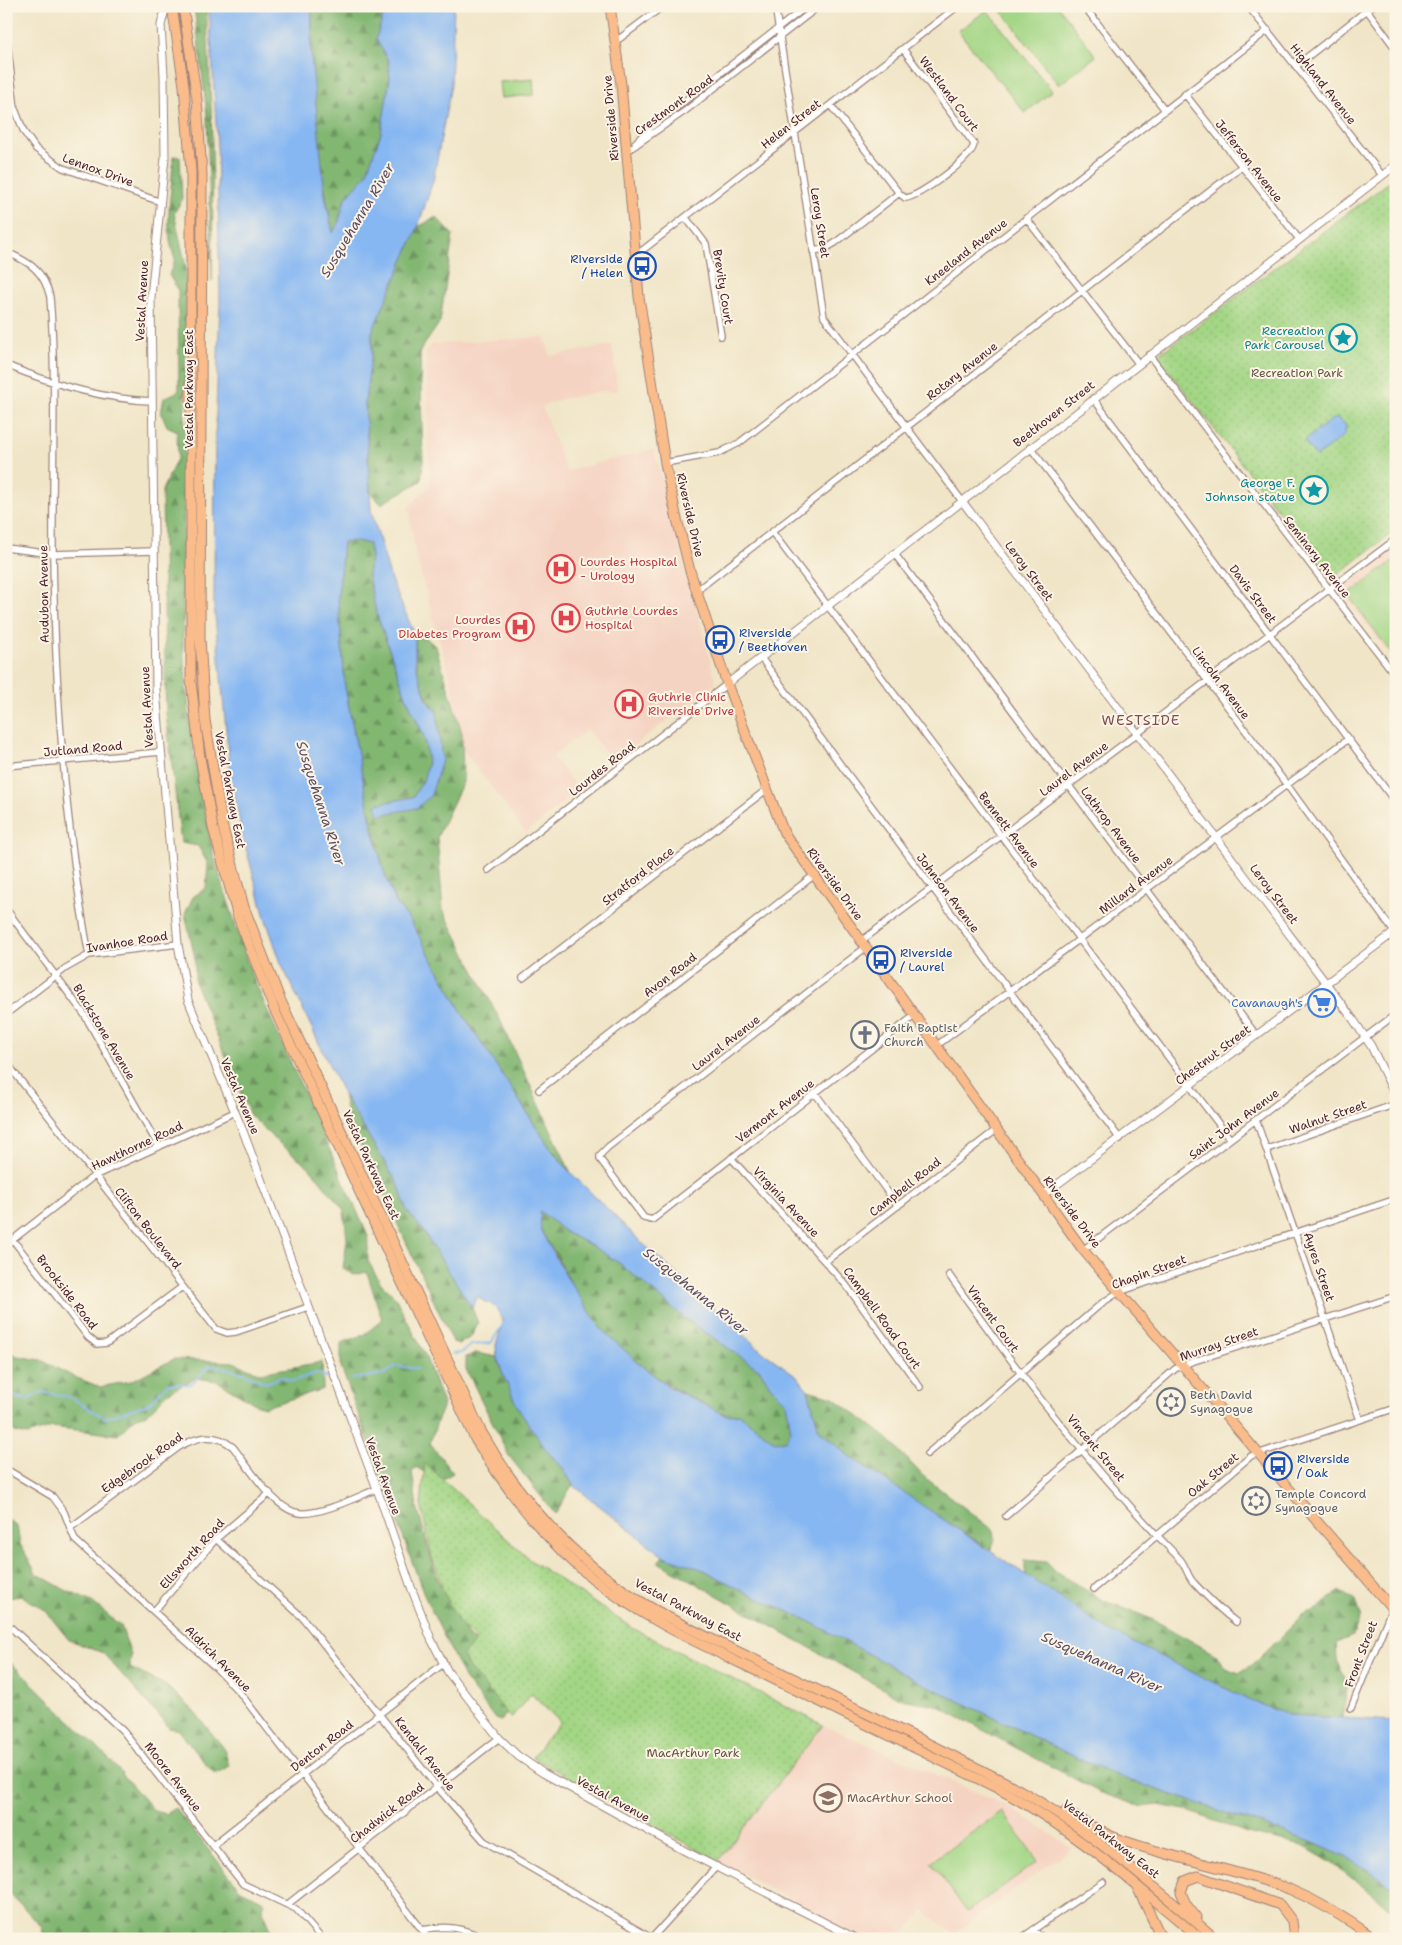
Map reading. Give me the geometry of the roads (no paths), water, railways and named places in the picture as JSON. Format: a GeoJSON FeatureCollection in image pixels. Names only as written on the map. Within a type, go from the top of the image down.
{"type":"FeatureCollection","features":[{"type":"Feature","properties":{"kind":"main road","name":"Vestal Parkway East"},"geometry":{"type":"LineString","coordinates":[[172,6],[184,86],[191,171],[191,672],[205,792],[222,863],[254,960],[476,1439],[503,1483],[527,1514],[573,1562],[616,1596],[693,1640],[1014,1796],[1067,1830],[1122,1872],[1200,1939]]}},
{"type":"Feature","properties":{"kind":"main road","name":"Vestal Parkway East"},"geometry":{"type":"LineString","coordinates":[[183,6],[197,99],[202,174],[202,678],[206,729],[219,812],[244,906],[280,999],[481,1431],[506,1471],[548,1524],[596,1569],[640,1601],[692,1629],[1004,1781],[1037,1800],[1098,1841],[1216,1939]]}},
{"type":"Feature","properties":{"kind":"main road","name":"Riverside Drive"},"geometry":{"type":"LineString","coordinates":[[610,6],[616,42],[627,151],[635,256],[665,463],[696,591],[727,684],[784,833],[862,945],[1083,1250],[1394,1611]]}},
{"type":"Feature","properties":{"kind":"main road"},"geometry":{"type":"LineString","coordinates":[[1037,1800],[1044,1798],[1088,1824],[1122,1840],[1290,1890],[1335,1912],[1375,1939]]}},
{"type":"Feature","properties":{"kind":"main road"},"geometry":{"type":"LineString","coordinates":[[1122,1872],[1140,1892],[1162,1939]]}},
{"type":"Feature","properties":{"kind":"main road"},"geometry":{"type":"LineString","coordinates":[[1216,1939],[1190,1910],[1183,1898],[1182,1886],[1192,1877],[1205,1877],[1280,1905],[1292,1921],[1294,1939]]}},
{"type":"Feature","properties":{"kind":"street","name":"Vestal Avenue"},"geometry":{"type":"LineString","coordinates":[[166,6],[161,25],[166,136],[162,202],[151,297],[156,690],[178,944],[188,1000],[235,1112],[377,1490],[411,1587],[444,1663],[499,1738],[518,1756],[543,1773],[685,1851],[857,1939]]}},
{"type":"Feature","properties":{"kind":"street"},"geometry":{"type":"LineString","coordinates":[[616,42],[663,6]]}},
{"type":"Feature","properties":{"kind":"street","name":"Leroy Street"},"geometry":{"type":"LineString","coordinates":[[775,6],[824,317],[1327,983],[1366,1037],[1396,1097]]}},
{"type":"Feature","properties":{"kind":"street","name":"Crestmont Road"},"geometry":{"type":"LineString","coordinates":[[627,151],[651,127],[807,6]]}},
{"type":"Feature","properties":{"kind":"street","name":"Crestmont Road"},"geometry":{"type":"LineString","coordinates":[[627,151],[704,96],[819,6]]}},
{"type":"Feature","properties":{"kind":"street","name":"Helen Street"},"geometry":{"type":"LineString","coordinates":[[635,256],[958,6]]}},
{"type":"Feature","properties":{"kind":"street"},"geometry":{"type":"LineString","coordinates":[[1084,6],[1165,110]]}},
{"type":"Feature","properties":{"kind":"street","name":"Highland Avenue"},"geometry":{"type":"LineString","coordinates":[[1248,6],[1382,175]]}},
{"type":"Feature","properties":{"kind":"street"},"geometry":{"type":"LineString","coordinates":[[1296,66],[1368,8],[1396,49]]}},
{"type":"Feature","properties":{"kind":"street","name":"Kneeland Avenue"},"geometry":{"type":"LineString","coordinates":[[665,463],[730,449],[1268,30]]}},
{"type":"Feature","properties":{"kind":"street","name":"Lennox Drive"},"geometry":{"type":"LineString","coordinates":[[6,32],[15,110],[24,132],[36,149],[63,168],[162,202]]}},
{"type":"Feature","properties":{"kind":"street","name":"Westland Court"},"geometry":{"type":"LineString","coordinates":[[899,193],[904,198],[916,196],[966,158],[974,147],[903,49]]}},
{"type":"Feature","properties":{"kind":"street"},"geometry":{"type":"LineString","coordinates":[[700,90],[704,96]]}},
{"type":"Feature","properties":{"kind":"street","name":"Jefferson Avenue"},"geometry":{"type":"LineString","coordinates":[[1185,94],[1298,239]]}},
{"type":"Feature","properties":{"kind":"street"},"geometry":{"type":"LineString","coordinates":[[813,251],[825,249],[835,243],[899,193],[831,106]]}},
{"type":"Feature","properties":{"kind":"street","name":"Beethoven Street"},"geometry":{"type":"LineString","coordinates":[[727,684],[1138,363],[1396,165]]}},
{"type":"Feature","properties":{"kind":"street","name":"Rotary Avenue"},"geometry":{"type":"LineString","coordinates":[[696,591],[1241,167]]}},
{"type":"Feature","properties":{"kind":"street","name":"Brevity Court"},"geometry":{"type":"LineString","coordinates":[[686,218],[706,244],[721,336]]}},
{"type":"Feature","properties":{"kind":"street"},"geometry":{"type":"LineString","coordinates":[[1026,218],[1138,363]]}},
{"type":"Feature","properties":{"kind":"street","name":"Audubon Avenue"},"geometry":{"type":"LineString","coordinates":[[6,252],[30,263],[46,281],[51,309],[53,554],[62,761],[76,888],[89,955]]}},
{"type":"Feature","properties":{"kind":"street","name":"Seminary Avenue"},"geometry":{"type":"LineString","coordinates":[[1149,355],[1396,676]]}},
{"type":"Feature","properties":{"kind":"street"},"geometry":{"type":"LineString","coordinates":[[6,365],[52,382],[84,391],[151,401]]}},
{"type":"Feature","properties":{"kind":"street","name":"Davis Street"},"geometry":{"type":"LineString","coordinates":[[1093,398],[1396,803]]}},
{"type":"Feature","properties":{"kind":"street","name":"Lincoln Avenue"},"geometry":{"type":"LineString","coordinates":[[1030,447],[1395,932]]}},
{"type":"Feature","properties":{"kind":"street","name":"Bennett Avenue"},"geometry":{"type":"LineString","coordinates":[[772,532],[1230,1139]]}},
{"type":"Feature","properties":{"kind":"street","name":"Laurel Avenue"},"geometry":{"type":"LineString","coordinates":[[648,1220],[600,1160],[600,1155],[608,1147],[932,888],[1396,539]]}},
{"type":"Feature","properties":{"kind":"street"},"geometry":{"type":"LineString","coordinates":[[6,548],[53,554],[153,551]]}},
{"type":"Feature","properties":{"kind":"street","name":"Lathrop Avenue"},"geometry":{"type":"LineString","coordinates":[[894,553],[1257,1036]]}},
{"type":"Feature","properties":{"kind":"street","name":"Johnson Avenue"},"geometry":{"type":"LineString","coordinates":[[761,658],[1120,1139]]}},
{"type":"Feature","properties":{"kind":"street","name":"Lourdes Road"},"geometry":{"type":"LineString","coordinates":[[488,870],[727,684]]}},
{"type":"Feature","properties":{"kind":"street","name":"Millard Avenue"},"geometry":{"type":"LineString","coordinates":[[936,1046],[1347,740]]}},
{"type":"Feature","properties":{"kind":"street","name":"Jutland Road"},"geometry":{"type":"LineString","coordinates":[[6,766],[161,752]]}},
{"type":"Feature","properties":{"kind":"street","name":"Stratford Place"},"geometry":{"type":"LineString","coordinates":[[523,978],[766,790]]}},
{"type":"Feature","properties":{"kind":"street","name":"Avon Road"},"geometry":{"type":"LineString","coordinates":[[539,1090],[813,876]]}},
{"type":"Feature","properties":{"kind":"street","name":"Blackstone Avenue"},"geometry":{"type":"LineString","coordinates":[[6,909],[84,1014],[159,1147]]}},
{"type":"Feature","properties":{"kind":"street","name":"Chestnut Street"},"geometry":{"type":"LineString","coordinates":[[1043,1195],[1395,932]]}},
{"type":"Feature","properties":{"kind":"street","name":"Ivanhoe Road"},"geometry":{"type":"LineString","coordinates":[[6,1014],[56,976],[89,955],[178,944]]}},
{"type":"Feature","properties":{"kind":"street","name":"Saint John Avenue"},"geometry":{"type":"LineString","coordinates":[[1083,1250],[1396,1014]]}},
{"type":"Feature","properties":{"kind":"street","name":"Vermont Avenue"},"geometry":{"type":"LineString","coordinates":[[648,1220],[656,1217],[914,1016]]}},
{"type":"Feature","properties":{"kind":"street","name":"Clifton Boulevard"},"geometry":{"type":"LineString","coordinates":[[6,1062],[216,1329],[227,1333],[236,1332],[308,1307]]}},
{"type":"Feature","properties":{"kind":"street"},"geometry":{"type":"LineString","coordinates":[[815,1093],[898,1206]]}},
{"type":"Feature","properties":{"kind":"street","name":"Walnut Street"},"geometry":{"type":"LineString","coordinates":[[1267,1149],[1396,1104]]}},
{"type":"Feature","properties":{"kind":"street","name":"Hawthorne Road"},"geometry":{"type":"LineString","coordinates":[[6,1245],[94,1176],[235,1112]]}},
{"type":"Feature","properties":{"kind":"street","name":"Ayres Street"},"geometry":{"type":"LineString","coordinates":[[1256,1120],[1360,1420]]}},
{"type":"Feature","properties":{"kind":"street","name":"Campbell Road"},"geometry":{"type":"LineString","coordinates":[[826,1261],[996,1130]]}},
{"type":"Feature","properties":{"kind":"street","name":"Virginia Avenue"},"geometry":{"type":"LineString","coordinates":[[731,1158],[826,1261]]}},
{"type":"Feature","properties":{"kind":"street","name":"Chapin Street"},"geometry":{"type":"LineString","coordinates":[[927,1454],[1102,1303],[1119,1292],[1396,1199]]}},
{"type":"Feature","properties":{"kind":"street","name":"Brookside Road"},"geometry":{"type":"LineString","coordinates":[[13,1240],[88,1336],[97,1344],[107,1343],[182,1288]]}},
{"type":"Feature","properties":{"kind":"street","name":"Campbell Road Court"},"geometry":{"type":"LineString","coordinates":[[826,1261],[920,1387]]}},
{"type":"Feature","properties":{"kind":"street","name":"Vincent Court"},"geometry":{"type":"LineString","coordinates":[[949,1275],[1021,1374]]}},
{"type":"Feature","properties":{"kind":"street","name":"Murray Street"},"geometry":{"type":"LineString","coordinates":[[1006,1516],[1167,1376],[1182,1366],[1396,1296]]}},
{"type":"Feature","properties":{"kind":"street","name":"Vincent Street"},"geometry":{"type":"LineString","coordinates":[[1021,1374],[1082,1449],[1180,1559],[1195,1584],[1236,1622]]}},
{"type":"Feature","properties":{"kind":"street","name":"Oak Street"},"geometry":{"type":"LineString","coordinates":[[1094,1589],[1239,1465],[1258,1454],[1396,1408]]}},
{"type":"Feature","properties":{"kind":"street","name":"Edgebrook Road"},"geometry":{"type":"LineString","coordinates":[[70,1528],[178,1447],[189,1441],[209,1436],[224,1440],[233,1447],[284,1508],[302,1514],[377,1490]]}},
{"type":"Feature","properties":{"kind":"street","name":"Aldrich Avenue"},"geometry":{"type":"LineString","coordinates":[[6,1469],[53,1497],[60,1505],[75,1540],[240,1693],[429,1939]]}},
{"type":"Feature","properties":{"kind":"street","name":"Ellsworth Road"},"geometry":{"type":"LineString","coordinates":[[154,1612],[216,1539],[270,1493]]}},
{"type":"Feature","properties":{"kind":"street","name":"Kendall Avenue"},"geometry":{"type":"LineString","coordinates":[[216,1539],[302,1617],[380,1712],[437,1787],[484,1841],[652,1938]]}},
{"type":"Feature","properties":{"kind":"street","name":"Front Street"},"geometry":{"type":"LineString","coordinates":[[1351,1708],[1394,1611]]}},
{"type":"Feature","properties":{"kind":"street","name":"Moore Avenue"},"geometry":{"type":"LineString","coordinates":[[6,1623],[124,1732],[244,1884],[288,1904],[304,1916],[322,1939]]}},
{"type":"Feature","properties":{"kind":"street","name":"Denton Road"},"geometry":{"type":"LineString","coordinates":[[213,1845],[444,1663]]}},
{"type":"Feature","properties":{"kind":"street","name":"Chadwick Road"},"geometry":{"type":"LineString","coordinates":[[288,1904],[499,1738]]}},
{"type":"Feature","properties":{"kind":"street"},"geometry":{"type":"LineString","coordinates":[[652,1938],[717,1866]]}},
{"type":"Feature","properties":{"kind":"street"},"geometry":{"type":"LineString","coordinates":[[1020,1939],[1103,1882]]}},
{"type":"Feature","properties":{"kind":"street"},"geometry":{"type":"LineString","coordinates":[[422,1930],[443,1926],[454,1927],[485,1939]]}},
{"type":"Feature","properties":{"kind":"street"},"geometry":{"type":"LineString","coordinates":[[1033,1930],[1044,1939]]}},
{"type":"Feature","properties":{"kind":"water","name":"Susquehanna River"},"geometry":{"type":"Polygon","coordinates":[[[209,6],[312,6],[311,55],[325,195],[333,233],[338,224],[345,199],[366,175],[381,133],[390,77],[388,60],[376,39],[386,6],[454,6],[451,85],[433,181],[418,227],[372,332],[372,352],[365,402],[371,510],[391,580],[415,635],[415,663],[427,700],[437,712],[442,760],[431,795],[417,808],[379,815],[376,804],[413,797],[423,781],[428,762],[424,736],[407,699],[376,612],[368,575],[371,557],[369,544],[358,541],[343,542],[338,598],[345,687],[370,816],[384,872],[396,903],[411,922],[464,1016],[550,1148],[571,1173],[641,1242],[764,1353],[797,1376],[808,1390],[819,1430],[849,1456],[1111,1632],[1251,1701],[1289,1715],[1396,1721],[1396,1884],[1392,1886],[1352,1860],[1309,1841],[1123,1778],[1069,1754],[916,1680],[805,1619],[745,1592],[704,1570],[663,1556],[573,1485],[563,1468],[547,1451],[519,1410],[497,1357],[496,1345],[503,1322],[498,1311],[490,1303],[484,1302],[478,1296],[472,1308],[422,1229],[407,1211],[399,1186],[343,1094],[281,963],[265,917],[242,834],[230,770],[214,605],[215,440],[220,302],[217,140],[209,6]],[[540,1211],[541,1231],[566,1276],[602,1330],[642,1366],[669,1387],[726,1415],[739,1414],[775,1442],[785,1440],[791,1431],[786,1402],[772,1388],[760,1370],[686,1319],[619,1263],[565,1232],[540,1211]]]}},
{"type":"Feature","properties":{"kind":"water"},"geometry":{"type":"Polygon","coordinates":[[[1337,418],[1346,425],[1345,435],[1316,457],[1304,441],[1331,420],[1337,418]]]}},
{"type":"Feature","properties":{"kind":"waterway"},"geometry":{"type":"LineString","coordinates":[[453,1354],[461,1353],[471,1345],[491,1343],[505,1321]]}},
{"type":"Feature","properties":{"kind":"waterway"},"geometry":{"type":"LineString","coordinates":[[6,1391],[27,1400],[41,1392],[70,1397],[105,1418],[148,1404],[168,1384],[191,1384],[209,1366],[239,1372],[266,1383],[282,1377],[293,1381],[316,1373],[329,1378]]}},
{"type":"Feature","properties":{"kind":"waterway"},"geometry":{"type":"LineString","coordinates":[[353,1379],[384,1374],[396,1366],[418,1369]]}},
{"type":"Feature","properties":{"kind":"place","name":"Riverside / Helen"},"geometry":{"type":"Point","coordinates":[642,266]}},
{"type":"Feature","properties":{"kind":"place","name":"Recreation Park Carousel"},"geometry":{"type":"Point","coordinates":[1343,338]}},
{"type":"Feature","properties":{"kind":"place","name":"George F. Johnson statue"},"geometry":{"type":"Point","coordinates":[1314,490]}},
{"type":"Feature","properties":{"kind":"place","name":"Lourdes Hospital - Urology"},"geometry":{"type":"Point","coordinates":[561,569]}},
{"type":"Feature","properties":{"kind":"place","name":"Guthrie Lourdes Hospital"},"geometry":{"type":"Point","coordinates":[566,618]}},
{"type":"Feature","properties":{"kind":"place","name":"Lourdes Diabetes Program"},"geometry":{"type":"Point","coordinates":[520,627]}},
{"type":"Feature","properties":{"kind":"place","name":"Riverside / Beethoven"},"geometry":{"type":"Point","coordinates":[720,640]}},
{"type":"Feature","properties":{"kind":"place","name":"Guthrie Clinic Riverside Drive"},"geometry":{"type":"Point","coordinates":[629,704]}},
{"type":"Feature","properties":{"kind":"place","name":"Riverside / Laurel"},"geometry":{"type":"Point","coordinates":[881,960]}},
{"type":"Feature","properties":{"kind":"place","name":"Cavanaugh's"},"geometry":{"type":"Point","coordinates":[1322,1003]}},
{"type":"Feature","properties":{"kind":"place","name":"Faith Baptist Church"},"geometry":{"type":"Point","coordinates":[865,1035]}},
{"type":"Feature","properties":{"kind":"place","name":"Beth David Synagogue"},"geometry":{"type":"Point","coordinates":[1171,1402]}},
{"type":"Feature","properties":{"kind":"place","name":"Riverside / Oak"},"geometry":{"type":"Point","coordinates":[1278,1466]}},
{"type":"Feature","properties":{"kind":"place","name":"Temple Concord Synagogue"},"geometry":{"type":"Point","coordinates":[1256,1501]}},
{"type":"Feature","properties":{"kind":"place","name":"MacArthur School"},"geometry":{"type":"Point","coordinates":[828,1798]}},
{"type":"Feature","properties":{"kind":"district","name":"WESTSIDE"},"geometry":{"type":"Point","coordinates":[1141,720]}},
{"type":"Feature","properties":{"kind":"park label","name":"Recreation Park"},"geometry":{"type":"Point","coordinates":[1297,373]}},
{"type":"Feature","properties":{"kind":"park label","name":"MacArthur Park"},"geometry":{"type":"Point","coordinates":[693,1753]}}]}
